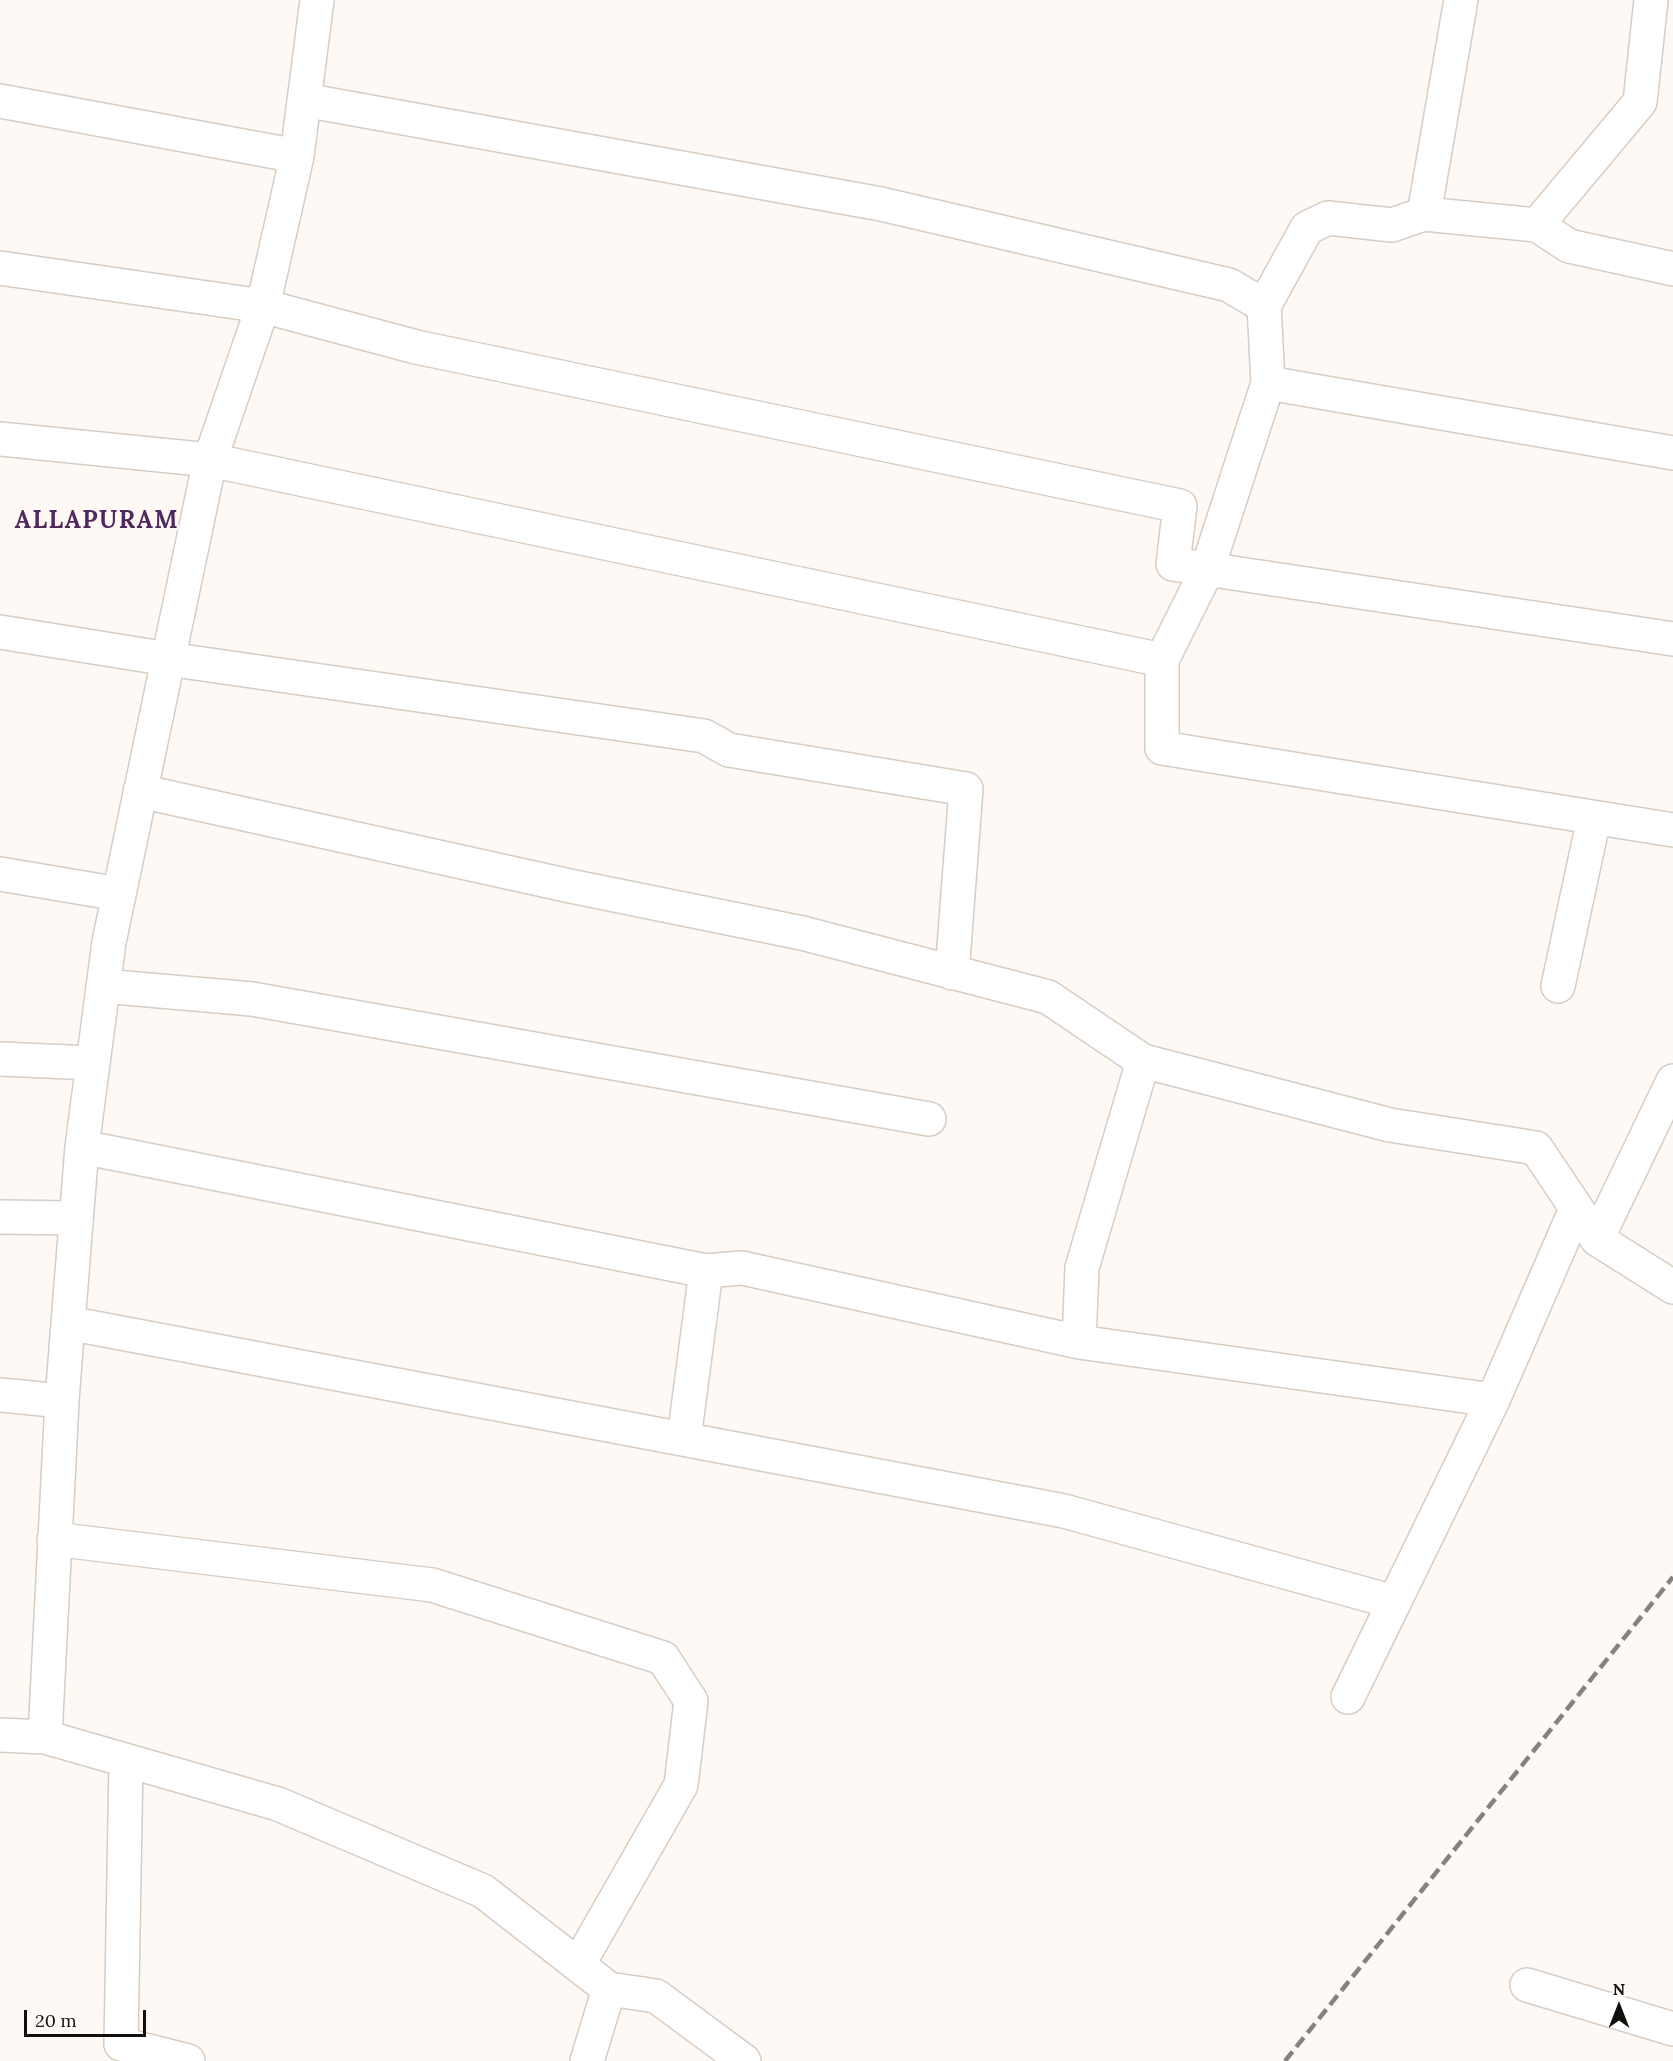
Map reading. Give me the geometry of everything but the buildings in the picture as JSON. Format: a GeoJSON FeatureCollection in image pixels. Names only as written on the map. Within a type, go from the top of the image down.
{"type":"FeatureCollection","features":[{"type":"Feature","properties":{"kind":"street"},"geometry":{"type":"LineString","coordinates":[[45,1737],[62,1401],[76,1218],[82,1147],[109,942],[210,460],[263,306],[297,156],[317,0]]}},
{"type":"Feature","properties":{"kind":"street"},"geometry":{"type":"LineString","coordinates":[[1424,214],[1461,0]]}},
{"type":"Feature","properties":{"kind":"street"},"geometry":{"type":"LineString","coordinates":[[1537,225],[1640,102],[1651,0]]}},
{"type":"Feature","properties":{"kind":"street"},"geometry":{"type":"LineString","coordinates":[[304,100],[881,204],[1229,285],[1264,306]]}},
{"type":"Feature","properties":{"kind":"street"},"geometry":{"type":"LineString","coordinates":[[0,101],[297,156]]}},
{"type":"Feature","properties":{"kind":"street"},"geometry":{"type":"LineString","coordinates":[[1673,269],[1569,246],[1537,225],[1424,214],[1392,225],[1328,218],[1306,228],[1264,306],[1268,383],[1208,570],[1162,660],[1162,748],[1673,830]]}},
{"type":"Feature","properties":{"kind":"street"},"geometry":{"type":"LineString","coordinates":[[0,268],[263,306],[416,347],[1180,506],[1173,564],[1673,639]]}},
{"type":"Feature","properties":{"kind":"street"},"geometry":{"type":"LineString","coordinates":[[1268,383],[1673,453]]}},
{"type":"Feature","properties":{"kind":"street"},"geometry":{"type":"LineString","coordinates":[[0,438],[210,460],[1162,660]]}},
{"type":"Feature","properties":{"kind":"street"},"geometry":{"type":"LineString","coordinates":[[0,632],[168,659],[704,736],[729,750],[966,789],[952,972]]}},
{"type":"Feature","properties":{"kind":"street"},"geometry":{"type":"LineString","coordinates":[[140,791],[570,886],[802,933],[1048,997],[1143,1061],[1390,1125],[1536,1148],[1597,1239],[1673,1287]]}},
{"type":"Feature","properties":{"kind":"street"},"geometry":{"type":"LineString","coordinates":[[1558,986],[1594,818]]}},
{"type":"Feature","properties":{"kind":"street"},"geometry":{"type":"LineString","coordinates":[[0,874],[118,894]]}},
{"type":"Feature","properties":{"kind":"street"},"geometry":{"type":"LineString","coordinates":[[103,986],[252,999],[929,1119]]}},
{"type":"Feature","properties":{"kind":"street"},"geometry":{"type":"LineString","coordinates":[[0,1059],[93,1064]]}},
{"type":"Feature","properties":{"kind":"street"},"geometry":{"type":"LineString","coordinates":[[1079,1342],[1082,1268],[1143,1061]]}},
{"type":"Feature","properties":{"kind":"street"},"geometry":{"type":"LineString","coordinates":[[1597,1239],[1673,1081]]}},
{"type":"Feature","properties":{"kind":"street"},"geometry":{"type":"LineString","coordinates":[[82,1147],[706,1271],[742,1268],[1079,1342],[1493,1400]]}},
{"type":"Feature","properties":{"kind":"street"},"geometry":{"type":"LineString","coordinates":[[1347,1696],[1493,1400],[1576,1209]]}},
{"type":"Feature","properties":{"kind":"street"},"geometry":{"type":"LineString","coordinates":[[0,1217],[76,1218]]}},
{"type":"Feature","properties":{"kind":"street"},"geometry":{"type":"LineString","coordinates":[[684,1439],[706,1271]]}},
{"type":"Feature","properties":{"kind":"street"},"geometry":{"type":"LineString","coordinates":[[68,1323],[1064,1511],[1394,1602]]}},
{"type":"Feature","properties":{"kind":"street"},"geometry":{"type":"LineString","coordinates":[[0,1395],[62,1401]]}},
{"type":"Feature","properties":{"kind":"street"},"geometry":{"type":"LineString","coordinates":[[54,1539],[432,1585],[663,1658],[691,1701],[681,1785],[578,1965]]}},
{"type":"Feature","properties":{"kind":"street"},"geometry":{"type":"LineString","coordinates":[[0,1735],[45,1737],[278,1804],[483,1891],[609,1989],[656,1996],[744,2061]]}},
{"type":"Feature","properties":{"kind":"street"},"geometry":{"type":"LineString","coordinates":[[126,1761],[120,2053],[188,2061]]}},
{"type":"Feature","properties":{"kind":"street"},"geometry":{"type":"LineString","coordinates":[[1527,1985],[1673,2029]]}},
{"type":"Feature","properties":{"kind":"street"},"geometry":{"type":"LineString","coordinates":[[587,2061],[609,1989]]}},
{"type":"Feature","properties":{"kind":"railway"},"geometry":{"type":"LineString","coordinates":[[1285,2061],[1673,1577]]}},
{"type":"Feature","properties":{"kind":"district","name":"ALLAPURAM"},"geometry":{"type":"Point","coordinates":[97,521]}}]}
